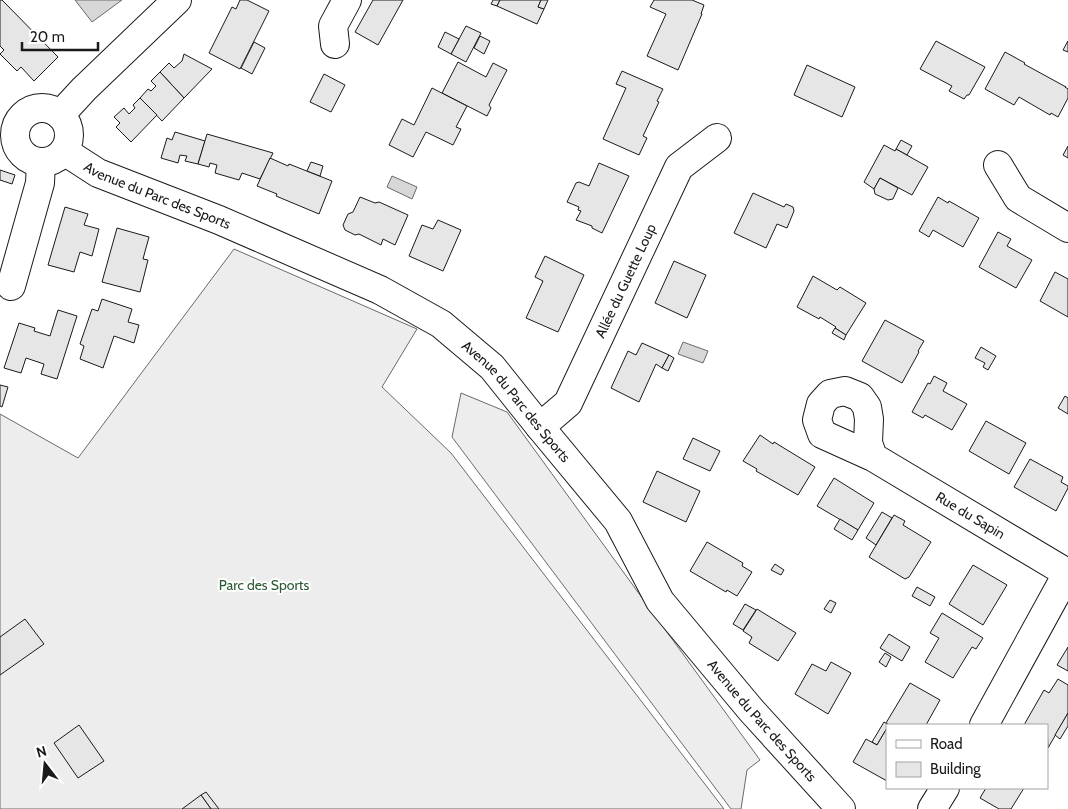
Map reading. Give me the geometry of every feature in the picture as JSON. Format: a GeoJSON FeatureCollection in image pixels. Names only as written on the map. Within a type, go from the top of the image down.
{"type":"FeatureCollection","features":[{"type":"Feature","properties":{"kind":"street"},"geometry":{"type":"LineString","coordinates":[[60,115],[84,89],[177,0]]}},
{"type":"Feature","properties":{"kind":"street"},"geometry":{"type":"LineString","coordinates":[[335,44],[333,26],[347,0]]}},
{"type":"Feature","properties":{"kind":"street"},"geometry":{"type":"LineString","coordinates":[[10,286],[40,183],[52,157],[67,144],[69,136],[65,121],[52,110],[43,108],[25,114],[7,138],[26,158],[33,161],[52,157]]}},
{"type":"Feature","properties":{"kind":"street","name":"Allée du Guette Loup"},"geometry":{"type":"LineString","coordinates":[[540,427],[568,403],[679,167],[717,138]]}},
{"type":"Feature","properties":{"kind":"street","name":"Avenue du Parc des Sports"},"geometry":{"type":"LineString","coordinates":[[52,157],[219,220],[380,290],[441,324],[492,366],[618,521],[660,600],[751,710],[841,809]]}},
{"type":"Feature","properties":{"kind":"street"},"geometry":{"type":"LineString","coordinates":[[998,165],[1018,198],[1068,228]]}},
{"type":"Feature","properties":{"kind":"street","name":"Rue du Sapin"},"geometry":{"type":"LineString","coordinates":[[872,457],[1068,572]]}},
{"type":"Feature","properties":{"kind":"street"},"geometry":{"type":"LineString","coordinates":[[985,724],[1068,572]]}},
{"type":"Feature","properties":{"kind":"street"},"geometry":{"type":"LineString","coordinates":[[932,809],[944,789]]}},
{"type":"Feature","properties":{"kind":"shaded area"},"geometry":{"type":"Polygon","coordinates":[[[75,0],[122,0],[92,22],[75,0]]]}},
{"type":"Feature","properties":{"kind":"shaded area"},"geometry":{"type":"Polygon","coordinates":[[[392,176],[417,187],[412,199],[387,187],[392,176]]]}},
{"type":"Feature","properties":{"kind":"shaded area","name":"Parc des Sports"},"geometry":{"type":"Polygon","coordinates":[[[234,249],[417,329],[382,387],[451,453],[724,809],[0,809],[0,414],[78,458],[234,249]]]}},
{"type":"Feature","properties":{"kind":"shaded area"},"geometry":{"type":"Polygon","coordinates":[[[683,342],[708,351],[703,363],[678,354],[683,342]]]}},
{"type":"Feature","properties":{"kind":"shaded area"},"geometry":{"type":"Polygon","coordinates":[[[461,393],[507,412],[760,760],[747,770],[741,809],[731,809],[452,437],[461,393]]]}},
{"type":"Feature","properties":{"kind":"building"},"geometry":{"type":"Polygon","coordinates":[[[0,0],[58,57],[34,81],[21,67],[17,71],[0,54],[4,50],[0,46],[0,0]]]}},
{"type":"Feature","properties":{"kind":"building"},"geometry":{"type":"Polygon","coordinates":[[[240,0],[247,0],[269,11],[240,69],[209,53],[232,7],[236,9],[240,0]]]}},
{"type":"Feature","properties":{"kind":"building"},"geometry":{"type":"Polygon","coordinates":[[[373,0],[403,0],[378,45],[355,32],[373,0]]]}},
{"type":"Feature","properties":{"kind":"building"},"geometry":{"type":"Polygon","coordinates":[[[493,0],[500,0],[497,6],[491,4],[493,0]]]}},
{"type":"Feature","properties":{"kind":"building"},"geometry":{"type":"Polygon","coordinates":[[[500,0],[541,0],[538,7],[544,9],[537,24],[497,6],[500,0]]]}},
{"type":"Feature","properties":{"kind":"building"},"geometry":{"type":"Polygon","coordinates":[[[541,0],[548,0],[544,9],[538,7],[541,0]]]}},
{"type":"Feature","properties":{"kind":"building"},"geometry":{"type":"Polygon","coordinates":[[[654,0],[692,0],[704,5],[678,70],[647,56],[666,14],[650,7],[654,0]]]}},
{"type":"Feature","properties":{"kind":"building"},"geometry":{"type":"Polygon","coordinates":[[[466,26],[481,33],[466,62],[451,54],[466,26]]]}},
{"type":"Feature","properties":{"kind":"building"},"geometry":{"type":"Polygon","coordinates":[[[445,32],[459,39],[451,54],[438,47],[445,32]]]}},
{"type":"Feature","properties":{"kind":"building"},"geometry":{"type":"Polygon","coordinates":[[[480,36],[490,41],[484,54],[474,48],[480,36]]]}},
{"type":"Feature","properties":{"kind":"building"},"geometry":{"type":"Polygon","coordinates":[[[936,41],[985,67],[969,95],[964,99],[949,91],[952,86],[920,69],[936,41]]]}},
{"type":"Feature","properties":{"kind":"building"},"geometry":{"type":"Polygon","coordinates":[[[1068,41],[1068,52],[1063,50],[1068,41]]]}},
{"type":"Feature","properties":{"kind":"building"},"geometry":{"type":"Polygon","coordinates":[[[254,42],[265,48],[252,74],[241,68],[254,42]]]}},
{"type":"Feature","properties":{"kind":"building"},"geometry":{"type":"Polygon","coordinates":[[[1005,52],[1068,89],[1068,98],[1058,117],[1051,113],[1050,115],[1019,97],[1014,105],[985,89],[1005,52]]]}},
{"type":"Feature","properties":{"kind":"building"},"geometry":{"type":"Polygon","coordinates":[[[184,54],[212,69],[184,98],[160,72],[169,63],[174,68],[182,61],[184,54]]]}},
{"type":"Feature","properties":{"kind":"building"},"geometry":{"type":"Polygon","coordinates":[[[458,62],[486,77],[493,63],[507,70],[489,105],[491,108],[487,116],[442,93],[458,62]]]}},
{"type":"Feature","properties":{"kind":"building"},"geometry":{"type":"Polygon","coordinates":[[[807,65],[855,87],[842,117],[794,95],[807,65]]]}},
{"type":"Feature","properties":{"kind":"building"},"geometry":{"type":"Polygon","coordinates":[[[622,71],[663,89],[643,136],[647,138],[639,155],[603,139],[626,88],[616,84],[622,71]]]}},
{"type":"Feature","properties":{"kind":"building"},"geometry":{"type":"Polygon","coordinates":[[[160,72],[184,98],[162,121],[140,98],[148,89],[151,91],[156,86],[151,81],[160,72]]]}},
{"type":"Feature","properties":{"kind":"building"},"geometry":{"type":"Polygon","coordinates":[[[324,74],[345,85],[331,112],[310,102],[324,74]]]}},
{"type":"Feature","properties":{"kind":"building"},"geometry":{"type":"Polygon","coordinates":[[[432,88],[467,106],[456,127],[461,129],[453,145],[426,132],[413,157],[389,145],[402,119],[414,125],[432,88]]]}},
{"type":"Feature","properties":{"kind":"building"},"geometry":{"type":"Polygon","coordinates":[[[140,98],[157,115],[131,142],[116,127],[120,123],[114,117],[124,108],[129,114],[135,108],[133,105],[140,98]]]}},
{"type":"Feature","properties":{"kind":"building"},"geometry":{"type":"Polygon","coordinates":[[[175,132],[205,141],[198,164],[185,161],[187,156],[180,155],[178,163],[161,158],[167,138],[172,140],[175,132]]]}},
{"type":"Feature","properties":{"kind":"building"},"geometry":{"type":"Polygon","coordinates":[[[207,134],[273,153],[260,179],[242,173],[239,180],[215,173],[217,165],[210,163],[209,167],[198,164],[207,134]]]}},
{"type":"Feature","properties":{"kind":"building"},"geometry":{"type":"Polygon","coordinates":[[[901,140],[912,146],[907,155],[896,149],[901,140]]]}},
{"type":"Feature","properties":{"kind":"building"},"geometry":{"type":"Polygon","coordinates":[[[884,145],[895,151],[896,149],[928,167],[912,195],[880,178],[874,189],[864,182],[884,145]]]}},
{"type":"Feature","properties":{"kind":"building"},"geometry":{"type":"Polygon","coordinates":[[[1068,146],[1068,158],[1063,155],[1068,146]]]}},
{"type":"Feature","properties":{"kind":"building"},"geometry":{"type":"Polygon","coordinates":[[[270,158],[332,181],[319,214],[257,186],[270,158]]]}},
{"type":"Feature","properties":{"kind":"building"},"geometry":{"type":"Polygon","coordinates":[[[311,162],[323,166],[320,176],[307,171],[311,162]]]}},
{"type":"Feature","properties":{"kind":"building"},"geometry":{"type":"Polygon","coordinates":[[[599,163],[629,176],[602,233],[592,228],[592,226],[576,220],[581,211],[578,210],[579,207],[567,202],[576,183],[579,182],[589,186],[599,163]]]}},
{"type":"Feature","properties":{"kind":"building"},"geometry":{"type":"Polygon","coordinates":[[[0,170],[15,175],[12,184],[0,180],[0,170]]]}},
{"type":"Feature","properties":{"kind":"building"},"geometry":{"type":"Polygon","coordinates":[[[880,178],[898,188],[893,199],[888,200],[875,194],[874,189],[880,178]]]}},
{"type":"Feature","properties":{"kind":"building"},"geometry":{"type":"Polygon","coordinates":[[[753,193],[784,207],[786,204],[793,207],[794,211],[787,228],[777,224],[766,248],[734,233],[753,193]]]}},
{"type":"Feature","properties":{"kind":"building"},"geometry":{"type":"Polygon","coordinates":[[[360,197],[375,203],[379,202],[408,215],[395,245],[383,239],[381,245],[359,234],[355,235],[345,230],[343,225],[348,214],[353,212],[360,197]]]}},
{"type":"Feature","properties":{"kind":"building"},"geometry":{"type":"Polygon","coordinates":[[[938,197],[979,218],[963,247],[933,230],[929,237],[919,231],[938,197]]]}},
{"type":"Feature","properties":{"kind":"building"},"geometry":{"type":"Polygon","coordinates":[[[65,207],[88,214],[84,225],[99,229],[92,256],[80,252],[74,272],[48,265],[65,207]]]}},
{"type":"Feature","properties":{"kind":"building"},"geometry":{"type":"Polygon","coordinates":[[[438,220],[461,230],[443,271],[409,256],[422,225],[433,229],[438,220]]]}},
{"type":"Feature","properties":{"kind":"building"},"geometry":{"type":"Polygon","coordinates":[[[117,228],[149,237],[143,259],[148,260],[140,292],[102,282],[117,228]]]}},
{"type":"Feature","properties":{"kind":"building"},"geometry":{"type":"Polygon","coordinates":[[[998,232],[1011,239],[1007,246],[1032,260],[1016,288],[979,267],[998,232]]]}},
{"type":"Feature","properties":{"kind":"building"},"geometry":{"type":"Polygon","coordinates":[[[545,256],[584,275],[558,332],[526,318],[543,281],[535,277],[545,256]]]}},
{"type":"Feature","properties":{"kind":"building"},"geometry":{"type":"Polygon","coordinates":[[[674,261],[706,275],[687,318],[655,303],[674,261]]]}},
{"type":"Feature","properties":{"kind":"building"},"geometry":{"type":"Polygon","coordinates":[[[1055,272],[1068,279],[1068,317],[1040,301],[1055,272]]]}},
{"type":"Feature","properties":{"kind":"building"},"geometry":{"type":"Polygon","coordinates":[[[813,276],[837,290],[840,287],[866,303],[846,335],[820,317],[819,319],[797,307],[813,276]]]}},
{"type":"Feature","properties":{"kind":"building"},"geometry":{"type":"Polygon","coordinates":[[[102,299],[132,309],[128,322],[139,325],[134,343],[114,336],[103,368],[80,359],[84,346],[80,344],[92,309],[98,311],[102,299]]]}},
{"type":"Feature","properties":{"kind":"building"},"geometry":{"type":"Polygon","coordinates":[[[58,310],[77,316],[57,379],[41,374],[44,364],[26,358],[21,373],[4,368],[19,323],[35,328],[34,331],[50,336],[58,310]]]}},
{"type":"Feature","properties":{"kind":"building"},"geometry":{"type":"Polygon","coordinates":[[[885,320],[924,341],[902,383],[862,361],[885,320]]]}},
{"type":"Feature","properties":{"kind":"building"},"geometry":{"type":"Polygon","coordinates":[[[835,328],[846,335],[844,340],[832,333],[835,328]]]}},
{"type":"Feature","properties":{"kind":"building"},"geometry":{"type":"Polygon","coordinates":[[[642,343],[669,355],[662,368],[656,364],[639,402],[611,388],[628,351],[636,355],[642,343]]]}},
{"type":"Feature","properties":{"kind":"building"},"geometry":{"type":"Polygon","coordinates":[[[981,347],[996,356],[988,370],[983,367],[985,363],[975,358],[981,347]]]}},
{"type":"Feature","properties":{"kind":"building"},"geometry":{"type":"Polygon","coordinates":[[[669,355],[674,358],[668,371],[662,368],[669,355]]]}},
{"type":"Feature","properties":{"kind":"building"},"geometry":{"type":"Polygon","coordinates":[[[934,376],[947,383],[943,391],[967,404],[952,430],[925,415],[923,418],[912,412],[934,376]]]}},
{"type":"Feature","properties":{"kind":"building"},"geometry":{"type":"Polygon","coordinates":[[[0,385],[8,387],[2,407],[0,406],[0,385]]]}},
{"type":"Feature","properties":{"kind":"building"},"geometry":{"type":"Polygon","coordinates":[[[1065,396],[1068,398],[1068,414],[1058,408],[1065,396]]]}},
{"type":"Feature","properties":{"kind":"building"},"geometry":{"type":"Polygon","coordinates":[[[986,421],[1026,443],[1009,474],[969,451],[986,421]]]}},
{"type":"Feature","properties":{"kind":"building"},"geometry":{"type":"Polygon","coordinates":[[[760,435],[815,467],[798,495],[756,471],[757,469],[743,461],[760,435]]]}},
{"type":"Feature","properties":{"kind":"building"},"geometry":{"type":"Polygon","coordinates":[[[693,438],[720,451],[710,471],[683,459],[693,438]]]}},
{"type":"Feature","properties":{"kind":"building"},"geometry":{"type":"Polygon","coordinates":[[[1030,459],[1063,477],[1061,482],[1068,486],[1056,511],[1014,487],[1030,459]]]}},
{"type":"Feature","properties":{"kind":"building"},"geometry":{"type":"Polygon","coordinates":[[[657,471],[700,491],[686,522],[643,502],[657,471]]]}},
{"type":"Feature","properties":{"kind":"building"},"geometry":{"type":"Polygon","coordinates":[[[834,478],[874,503],[858,530],[817,506],[834,478]]]}},
{"type":"Feature","properties":{"kind":"building"},"geometry":{"type":"Polygon","coordinates":[[[882,512],[892,518],[876,545],[866,538],[882,512]]]}},
{"type":"Feature","properties":{"kind":"building"},"geometry":{"type":"Polygon","coordinates":[[[894,515],[905,521],[903,525],[931,542],[909,577],[905,579],[869,557],[894,515]]]}},
{"type":"Feature","properties":{"kind":"building"},"geometry":{"type":"Polygon","coordinates":[[[840,519],[858,530],[852,540],[834,529],[840,519]]]}},
{"type":"Feature","properties":{"kind":"building"},"geometry":{"type":"Polygon","coordinates":[[[707,542],[743,563],[742,566],[752,572],[737,596],[727,590],[726,592],[690,571],[707,542]]]}},
{"type":"Feature","properties":{"kind":"building"},"geometry":{"type":"Polygon","coordinates":[[[775,564],[784,570],[781,575],[771,570],[775,564]]]}},
{"type":"Feature","properties":{"kind":"building"},"geometry":{"type":"Polygon","coordinates":[[[973,565],[1007,585],[983,625],[949,604],[973,565]]]}},
{"type":"Feature","properties":{"kind":"building"},"geometry":{"type":"Polygon","coordinates":[[[917,587],[935,597],[930,606],[912,596],[917,587]]]}},
{"type":"Feature","properties":{"kind":"building"},"geometry":{"type":"Polygon","coordinates":[[[830,600],[836,603],[831,613],[824,609],[830,600]]]}},
{"type":"Feature","properties":{"kind":"building"},"geometry":{"type":"Polygon","coordinates":[[[745,604],[756,610],[743,630],[733,624],[745,604]]]}},
{"type":"Feature","properties":{"kind":"building"},"geometry":{"type":"Polygon","coordinates":[[[757,609],[796,633],[778,661],[749,643],[752,637],[743,631],[757,609]]]}},
{"type":"Feature","properties":{"kind":"building"},"geometry":{"type":"Polygon","coordinates":[[[942,613],[983,638],[976,649],[972,647],[953,678],[925,662],[939,638],[930,633],[942,613]]]}},
{"type":"Feature","properties":{"kind":"building"},"geometry":{"type":"Polygon","coordinates":[[[25,619],[44,644],[0,675],[0,637],[25,619]]]}},
{"type":"Feature","properties":{"kind":"building"},"geometry":{"type":"Polygon","coordinates":[[[889,634],[910,647],[902,661],[880,648],[889,634]]]}},
{"type":"Feature","properties":{"kind":"building"},"geometry":{"type":"Polygon","coordinates":[[[1068,647],[1068,671],[1057,665],[1068,647]]]}},
{"type":"Feature","properties":{"kind":"building"},"geometry":{"type":"Polygon","coordinates":[[[885,653],[891,657],[886,667],[879,662],[885,653]]]}},
{"type":"Feature","properties":{"kind":"building"},"geometry":{"type":"Polygon","coordinates":[[[831,662],[851,673],[828,714],[795,694],[812,664],[826,671],[831,662]]]}},
{"type":"Feature","properties":{"kind":"building"},"geometry":{"type":"Polygon","coordinates":[[[1058,679],[1068,685],[1068,713],[1048,748],[1048,724],[1025,724],[1044,690],[1049,693],[1058,679]]]}},
{"type":"Feature","properties":{"kind":"building"},"geometry":{"type":"Polygon","coordinates":[[[910,683],[940,700],[927,724],[886,723],[910,683]]]}},
{"type":"Feature","properties":{"kind":"building"},"geometry":{"type":"Polygon","coordinates":[[[1068,713],[1068,726],[1060,739],[1055,735],[1068,713]]]}},
{"type":"Feature","properties":{"kind":"building"},"geometry":{"type":"Polygon","coordinates":[[[884,722],[887,724],[877,745],[872,742],[884,722]]]}},
{"type":"Feature","properties":{"kind":"building"},"geometry":{"type":"Polygon","coordinates":[[[79,725],[104,761],[78,778],[54,743],[79,725]]]}},
{"type":"Feature","properties":{"kind":"building"},"geometry":{"type":"Polygon","coordinates":[[[886,730],[886,780],[853,762],[866,739],[877,745],[886,730]]]}},
{"type":"Feature","properties":{"kind":"building"},"geometry":{"type":"Polygon","coordinates":[[[985,789],[1023,789],[1011,809],[999,809],[980,798],[985,789]]]}},
{"type":"Feature","properties":{"kind":"building"},"geometry":{"type":"Polygon","coordinates":[[[206,792],[219,809],[211,809],[201,795],[206,792]]]}},
{"type":"Feature","properties":{"kind":"building"},"geometry":{"type":"Polygon","coordinates":[[[201,795],[211,809],[182,809],[201,795]]]}}]}
